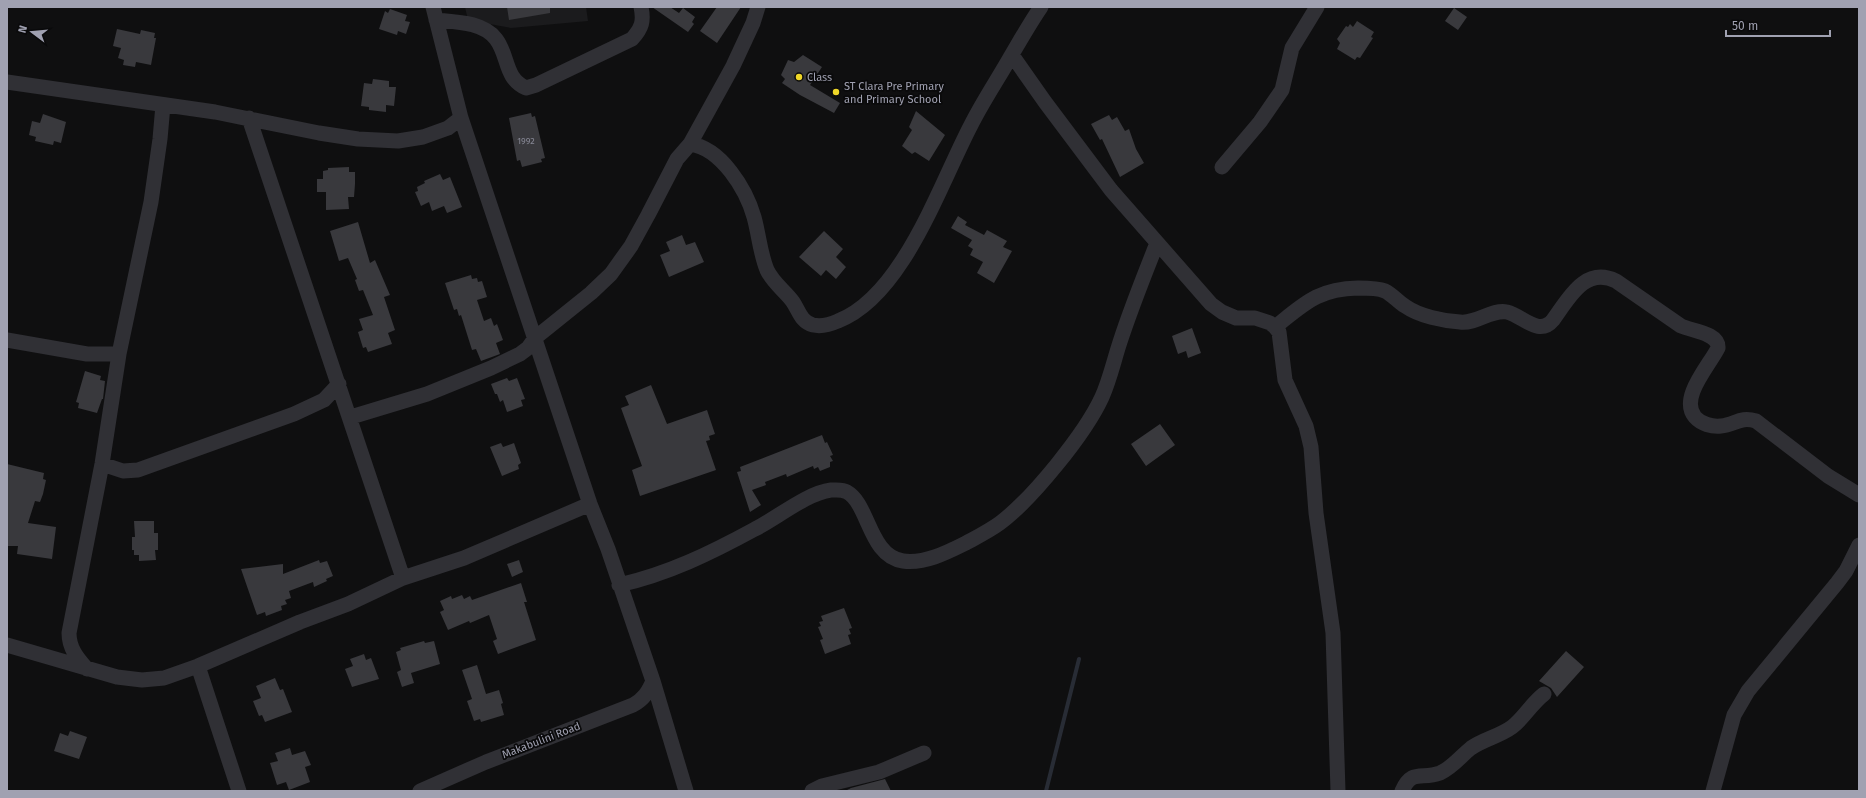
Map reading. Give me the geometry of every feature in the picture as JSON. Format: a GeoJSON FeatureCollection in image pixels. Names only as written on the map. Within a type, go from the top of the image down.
{"type":"FeatureCollection","features":[{"type":"Feature","properties":{"kind":"street"},"geometry":{"type":"LineString","coordinates":[[435,14],[485,30],[496,39],[503,52],[513,79],[526,88],[536,85],[632,39],[643,25],[641,7]]}},
{"type":"Feature","properties":{"kind":"street"},"geometry":{"type":"LineString","coordinates":[[351,417],[427,394],[497,366],[520,354],[528,348],[535,338],[591,293],[611,274],[638,234],[677,159],[690,144],[733,66],[753,23],[758,7]]}},
{"type":"Feature","properties":{"kind":"street"},"geometry":{"type":"LineString","coordinates":[[690,144],[699,145],[707,149],[719,158],[731,171],[752,211],[759,247],[770,277],[790,298],[802,319],[811,325],[826,326],[844,319],[862,308],[879,291],[904,257],[930,210],[971,124],[1029,23],[1041,7]]}},
{"type":"Feature","properties":{"kind":"street"},"geometry":{"type":"LineString","coordinates":[[1222,167],[1260,122],[1282,90],[1292,48],[1317,7]]}},
{"type":"Feature","properties":{"kind":"street"},"geometry":{"type":"LineString","coordinates":[[435,14],[461,118],[590,504],[608,549],[652,681],[686,791]]}},
{"type":"Feature","properties":{"kind":"street"},"geometry":{"type":"LineString","coordinates":[[1012,54],[1045,102],[1111,190],[1211,304],[1222,312],[1236,318],[1255,318],[1270,323],[1279,332],[1285,380],[1306,426],[1311,447],[1316,513],[1334,640],[1338,791]]}},
{"type":"Feature","properties":{"kind":"street"},"geometry":{"type":"LineString","coordinates":[[7,82],[98,94],[249,118],[358,139],[398,141],[435,134],[448,128],[461,118]]}},
{"type":"Feature","properties":{"kind":"street"},"geometry":{"type":"LineString","coordinates":[[87,669],[74,653],[69,640],[69,633],[102,464],[119,354],[150,202],[160,139],[163,105]]}},
{"type":"Feature","properties":{"kind":"street"},"geometry":{"type":"LineString","coordinates":[[249,118],[351,417],[403,578]]}},
{"type":"Feature","properties":{"kind":"street"},"geometry":{"type":"LineString","coordinates":[[619,585],[645,579],[688,564],[758,528],[793,507],[828,491],[839,490],[848,492],[856,502],[882,547],[889,556],[902,561],[913,562],[934,557],[982,535],[1000,523],[1018,507],[1052,468],[1092,414],[1109,380],[1130,313],[1157,243]]}},
{"type":"Feature","properties":{"kind":"street"},"geometry":{"type":"LineString","coordinates":[[1275,327],[1314,298],[1326,292],[1341,288],[1361,288],[1386,292],[1414,311],[1461,323],[1471,322],[1499,312],[1505,312],[1534,325],[1543,327],[1549,325],[1580,285],[1590,278],[1606,276],[1616,281],[1681,326],[1691,331],[1711,336],[1716,340],[1718,348],[1694,390],[1689,404],[1691,413],[1697,420],[1722,426],[1740,420],[1748,419],[1756,421],[1828,476],[1859,495]]}},
{"type":"Feature","properties":{"kind":"street"},"geometry":{"type":"LineString","coordinates":[[7,340],[87,354],[119,354]]}},
{"type":"Feature","properties":{"kind":"street"},"geometry":{"type":"LineString","coordinates":[[102,464],[122,471],[138,470],[294,414],[324,400],[339,384]]}},
{"type":"Feature","properties":{"kind":"street"},"geometry":{"type":"LineString","coordinates":[[7,645],[87,669],[118,676],[142,680],[164,678],[198,666],[300,622],[348,604],[403,578],[464,558],[590,504]]}},
{"type":"Feature","properties":{"kind":"street"},"geometry":{"type":"LineString","coordinates":[[1713,791],[1734,715],[1748,691],[1837,583],[1846,571],[1859,545]]}},
{"type":"Feature","properties":{"kind":"street"},"geometry":{"type":"LineString","coordinates":[[198,666],[239,791]]}},
{"type":"Feature","properties":{"kind":"street","name":"Makabulini Road"},"geometry":{"type":"LineString","coordinates":[[420,791],[486,762],[633,705],[644,697],[652,681]]}},
{"type":"Feature","properties":{"kind":"street"},"geometry":{"type":"LineString","coordinates":[[1402,791],[1406,783],[1411,778],[1440,773],[1472,748],[1512,727],[1535,701],[1544,694]]}},
{"type":"Feature","properties":{"kind":"street"},"geometry":{"type":"LineString","coordinates":[[812,791],[822,786],[879,772],[924,754]]}},
{"type":"Feature","properties":{"kind":"shaded area"},"geometry":{"type":"Polygon","coordinates":[[[465,7],[586,7],[588,21],[511,28],[468,20],[465,7]]]}},
{"type":"Feature","properties":{"kind":"building"},"geometry":{"type":"Polygon","coordinates":[[[507,7],[550,7],[550,13],[509,20],[507,7]]]}},
{"type":"Feature","properties":{"kind":"building"},"geometry":{"type":"Polygon","coordinates":[[[652,7],[670,7],[679,13],[683,8],[695,17],[692,22],[694,24],[688,32],[652,7]]]}},
{"type":"Feature","properties":{"kind":"building"},"geometry":{"type":"Polygon","coordinates":[[[717,7],[741,7],[717,43],[700,31],[717,7]]]}},
{"type":"Feature","properties":{"kind":"building"},"geometry":{"type":"Polygon","coordinates":[[[1454,8],[1467,17],[1458,30],[1445,21],[1454,8]]]}},
{"type":"Feature","properties":{"kind":"building"},"geometry":{"type":"Polygon","coordinates":[[[390,9],[407,15],[405,21],[410,22],[406,34],[398,31],[397,35],[379,29],[385,11],[388,13],[390,9]]]}},
{"type":"Feature","properties":{"kind":"building"},"geometry":{"type":"Polygon","coordinates":[[[1357,21],[1374,32],[1371,37],[1373,38],[1360,58],[1357,57],[1355,60],[1337,49],[1340,43],[1337,39],[1346,26],[1348,27],[1350,24],[1353,27],[1357,21]]]}},
{"type":"Feature","properties":{"kind":"building"},"geometry":{"type":"Polygon","coordinates":[[[117,29],[140,34],[141,30],[155,33],[154,38],[156,38],[151,65],[136,62],[135,67],[123,65],[124,60],[118,58],[121,48],[113,46],[117,29]]]}},
{"type":"Feature","properties":{"kind":"building","name":"Class"},"geometry":{"type":"Polygon","coordinates":[[[803,55],[822,67],[810,85],[840,103],[834,113],[800,95],[782,83],[785,79],[781,75],[788,60],[794,62],[803,55]]]}},
{"type":"Feature","properties":{"kind":"building"},"geometry":{"type":"Polygon","coordinates":[[[373,79],[389,81],[389,87],[396,87],[394,106],[386,105],[386,112],[369,110],[369,107],[361,106],[364,83],[372,84],[373,79]]]}},
{"type":"Feature","properties":{"kind":"building"},"geometry":{"type":"Polygon","coordinates":[[[916,111],[945,135],[929,161],[915,152],[912,154],[902,146],[912,130],[909,127],[916,111]]]}},
{"type":"Feature","properties":{"kind":"building"},"geometry":{"type":"Polygon","coordinates":[[[531,113],[532,117],[535,116],[545,158],[541,159],[542,162],[522,167],[520,160],[517,161],[509,118],[531,113]]]}},
{"type":"Feature","properties":{"kind":"building"},"geometry":{"type":"Polygon","coordinates":[[[43,114],[66,122],[61,143],[54,141],[53,145],[35,141],[36,137],[29,135],[32,121],[40,123],[43,114]]]}},
{"type":"Feature","properties":{"kind":"building"},"geometry":{"type":"Polygon","coordinates":[[[1109,115],[1112,120],[1117,117],[1125,131],[1129,129],[1136,149],[1144,163],[1120,177],[1102,139],[1100,140],[1091,124],[1109,115]]]}},
{"type":"Feature","properties":{"kind":"building"},"geometry":{"type":"Polygon","coordinates":[[[349,167],[349,172],[355,172],[355,184],[354,197],[348,197],[349,209],[326,210],[326,192],[317,192],[317,179],[323,179],[323,171],[328,170],[328,168],[349,167]]]}},
{"type":"Feature","properties":{"kind":"building"},"geometry":{"type":"Polygon","coordinates":[[[440,174],[443,180],[450,177],[462,207],[447,213],[444,206],[432,211],[429,202],[421,206],[415,192],[418,191],[417,187],[425,183],[424,181],[440,174]]]}},
{"type":"Feature","properties":{"kind":"building"},"geometry":{"type":"Polygon","coordinates":[[[958,216],[967,222],[965,225],[984,235],[987,230],[1007,241],[1003,247],[1012,251],[994,283],[977,273],[983,262],[970,255],[973,249],[968,246],[972,240],[951,228],[958,216]]]}},
{"type":"Feature","properties":{"kind":"building"},"geometry":{"type":"Polygon","coordinates":[[[358,222],[370,263],[375,260],[390,295],[384,297],[395,330],[388,333],[392,344],[368,352],[366,347],[363,348],[358,332],[363,330],[359,319],[373,315],[363,290],[359,291],[355,280],[357,279],[348,258],[339,261],[330,231],[358,222]]]}},
{"type":"Feature","properties":{"kind":"building"},"geometry":{"type":"Polygon","coordinates":[[[824,231],[843,249],[836,257],[846,267],[836,279],[826,270],[821,276],[799,257],[824,231]]]}},
{"type":"Feature","properties":{"kind":"building"},"geometry":{"type":"Polygon","coordinates":[[[682,235],[686,245],[695,242],[704,262],[669,277],[660,255],[670,251],[666,242],[682,235]]]}},
{"type":"Feature","properties":{"kind":"building"},"geometry":{"type":"Polygon","coordinates":[[[471,275],[472,279],[477,278],[478,282],[482,281],[487,297],[477,300],[484,321],[491,318],[494,326],[497,324],[503,340],[496,343],[500,354],[481,361],[476,349],[472,350],[461,315],[459,316],[457,309],[454,310],[445,283],[471,275]]]}},
{"type":"Feature","properties":{"kind":"building"},"geometry":{"type":"Polygon","coordinates":[[[1192,328],[1201,353],[1188,358],[1186,351],[1178,354],[1172,336],[1192,328]]]}},
{"type":"Feature","properties":{"kind":"building"},"geometry":{"type":"Polygon","coordinates":[[[85,371],[101,376],[100,380],[105,381],[103,399],[97,413],[78,408],[79,403],[76,402],[85,371]]]}},
{"type":"Feature","properties":{"kind":"building"},"geometry":{"type":"Polygon","coordinates":[[[507,378],[509,381],[517,378],[525,399],[521,400],[523,406],[507,412],[503,400],[500,402],[491,384],[507,378]]]}},
{"type":"Feature","properties":{"kind":"building"},"geometry":{"type":"Polygon","coordinates":[[[651,385],[667,424],[707,410],[715,434],[709,436],[710,440],[706,441],[716,470],[640,496],[632,470],[642,466],[621,408],[629,405],[625,396],[651,385]]]}},
{"type":"Feature","properties":{"kind":"building"},"geometry":{"type":"Polygon","coordinates":[[[1160,424],[1175,445],[1146,466],[1131,444],[1160,424]]]}},
{"type":"Feature","properties":{"kind":"building"},"geometry":{"type":"Polygon","coordinates":[[[822,435],[825,443],[827,442],[833,455],[830,456],[833,461],[830,462],[830,467],[820,471],[818,467],[814,469],[813,466],[787,477],[786,474],[765,482],[766,485],[752,490],[761,505],[750,512],[737,472],[741,471],[740,467],[822,435]]]}},
{"type":"Feature","properties":{"kind":"building"},"geometry":{"type":"Polygon","coordinates":[[[501,443],[503,447],[514,443],[521,463],[518,465],[519,469],[502,476],[490,447],[501,443]]]}},
{"type":"Feature","properties":{"kind":"building"},"geometry":{"type":"Polygon","coordinates":[[[7,464],[44,473],[43,479],[46,480],[43,494],[40,502],[35,501],[28,523],[56,527],[52,559],[17,554],[18,546],[7,546],[7,464]]]}},
{"type":"Feature","properties":{"kind":"building"},"geometry":{"type":"Polygon","coordinates":[[[134,521],[154,521],[154,533],[158,533],[158,550],[155,550],[156,560],[139,561],[139,555],[134,555],[134,550],[132,550],[132,537],[135,537],[134,521]]]}},
{"type":"Feature","properties":{"kind":"building"},"geometry":{"type":"Polygon","coordinates":[[[319,560],[320,563],[327,561],[333,576],[326,579],[327,581],[314,587],[313,582],[289,591],[291,598],[285,600],[287,604],[281,606],[282,610],[266,616],[265,612],[257,615],[241,569],[283,564],[283,574],[319,560]]]}},
{"type":"Feature","properties":{"kind":"building"},"geometry":{"type":"Polygon","coordinates":[[[519,560],[523,572],[512,577],[507,564],[519,560]]]}},
{"type":"Feature","properties":{"kind":"building"},"geometry":{"type":"Polygon","coordinates":[[[521,583],[527,602],[524,602],[536,640],[498,654],[493,641],[497,639],[489,615],[470,623],[469,621],[448,630],[440,612],[444,610],[440,601],[451,596],[452,599],[462,595],[464,599],[470,596],[472,600],[521,583]]]}},
{"type":"Feature","properties":{"kind":"building"},"geometry":{"type":"Polygon","coordinates":[[[844,608],[852,628],[849,629],[851,634],[848,635],[851,644],[825,654],[820,640],[823,639],[818,627],[821,626],[819,622],[823,621],[821,616],[844,608]]]}},
{"type":"Feature","properties":{"kind":"building"},"geometry":{"type":"Polygon","coordinates":[[[424,641],[425,643],[434,641],[440,664],[411,673],[414,683],[402,687],[397,672],[401,670],[396,652],[401,650],[400,648],[424,641]]]}},
{"type":"Feature","properties":{"kind":"building"},"geometry":{"type":"Polygon","coordinates":[[[1566,651],[1584,667],[1557,697],[1551,688],[1539,681],[1566,651]]]}},
{"type":"Feature","properties":{"kind":"building"},"geometry":{"type":"Polygon","coordinates":[[[364,654],[366,660],[371,658],[379,679],[352,687],[345,669],[353,666],[350,659],[364,654]]]}},
{"type":"Feature","properties":{"kind":"building"},"geometry":{"type":"Polygon","coordinates":[[[477,665],[486,694],[499,690],[503,703],[501,704],[504,715],[481,722],[480,719],[474,721],[467,701],[472,699],[462,670],[477,665]]]}},
{"type":"Feature","properties":{"kind":"building"},"geometry":{"type":"Polygon","coordinates":[[[275,678],[280,690],[283,689],[292,712],[265,722],[262,715],[259,716],[253,701],[261,698],[256,686],[275,678]]]}},
{"type":"Feature","properties":{"kind":"building"},"geometry":{"type":"Polygon","coordinates":[[[70,731],[87,737],[79,759],[54,751],[60,733],[68,736],[70,731]]]}},
{"type":"Feature","properties":{"kind":"building"},"geometry":{"type":"Polygon","coordinates":[[[290,748],[292,755],[305,751],[311,765],[305,767],[310,782],[289,790],[286,782],[277,785],[270,763],[278,761],[275,753],[290,748]]]}},
{"type":"Feature","properties":{"kind":"building"},"geometry":{"type":"Polygon","coordinates":[[[885,779],[891,791],[845,791],[851,788],[885,779]]]}},
{"type":"Feature","properties":{"kind":"waterway"},"geometry":{"type":"LineString","coordinates":[[1046,791],[1079,659]]}},
{"type":"Feature","properties":{"kind":"place","name":"Class"},"geometry":{"type":"Point","coordinates":[799,77]}},
{"type":"Feature","properties":{"kind":"place","name":"ST Clara Pre Primary and Primary School"},"geometry":{"type":"Point","coordinates":[836,92]}}]}
